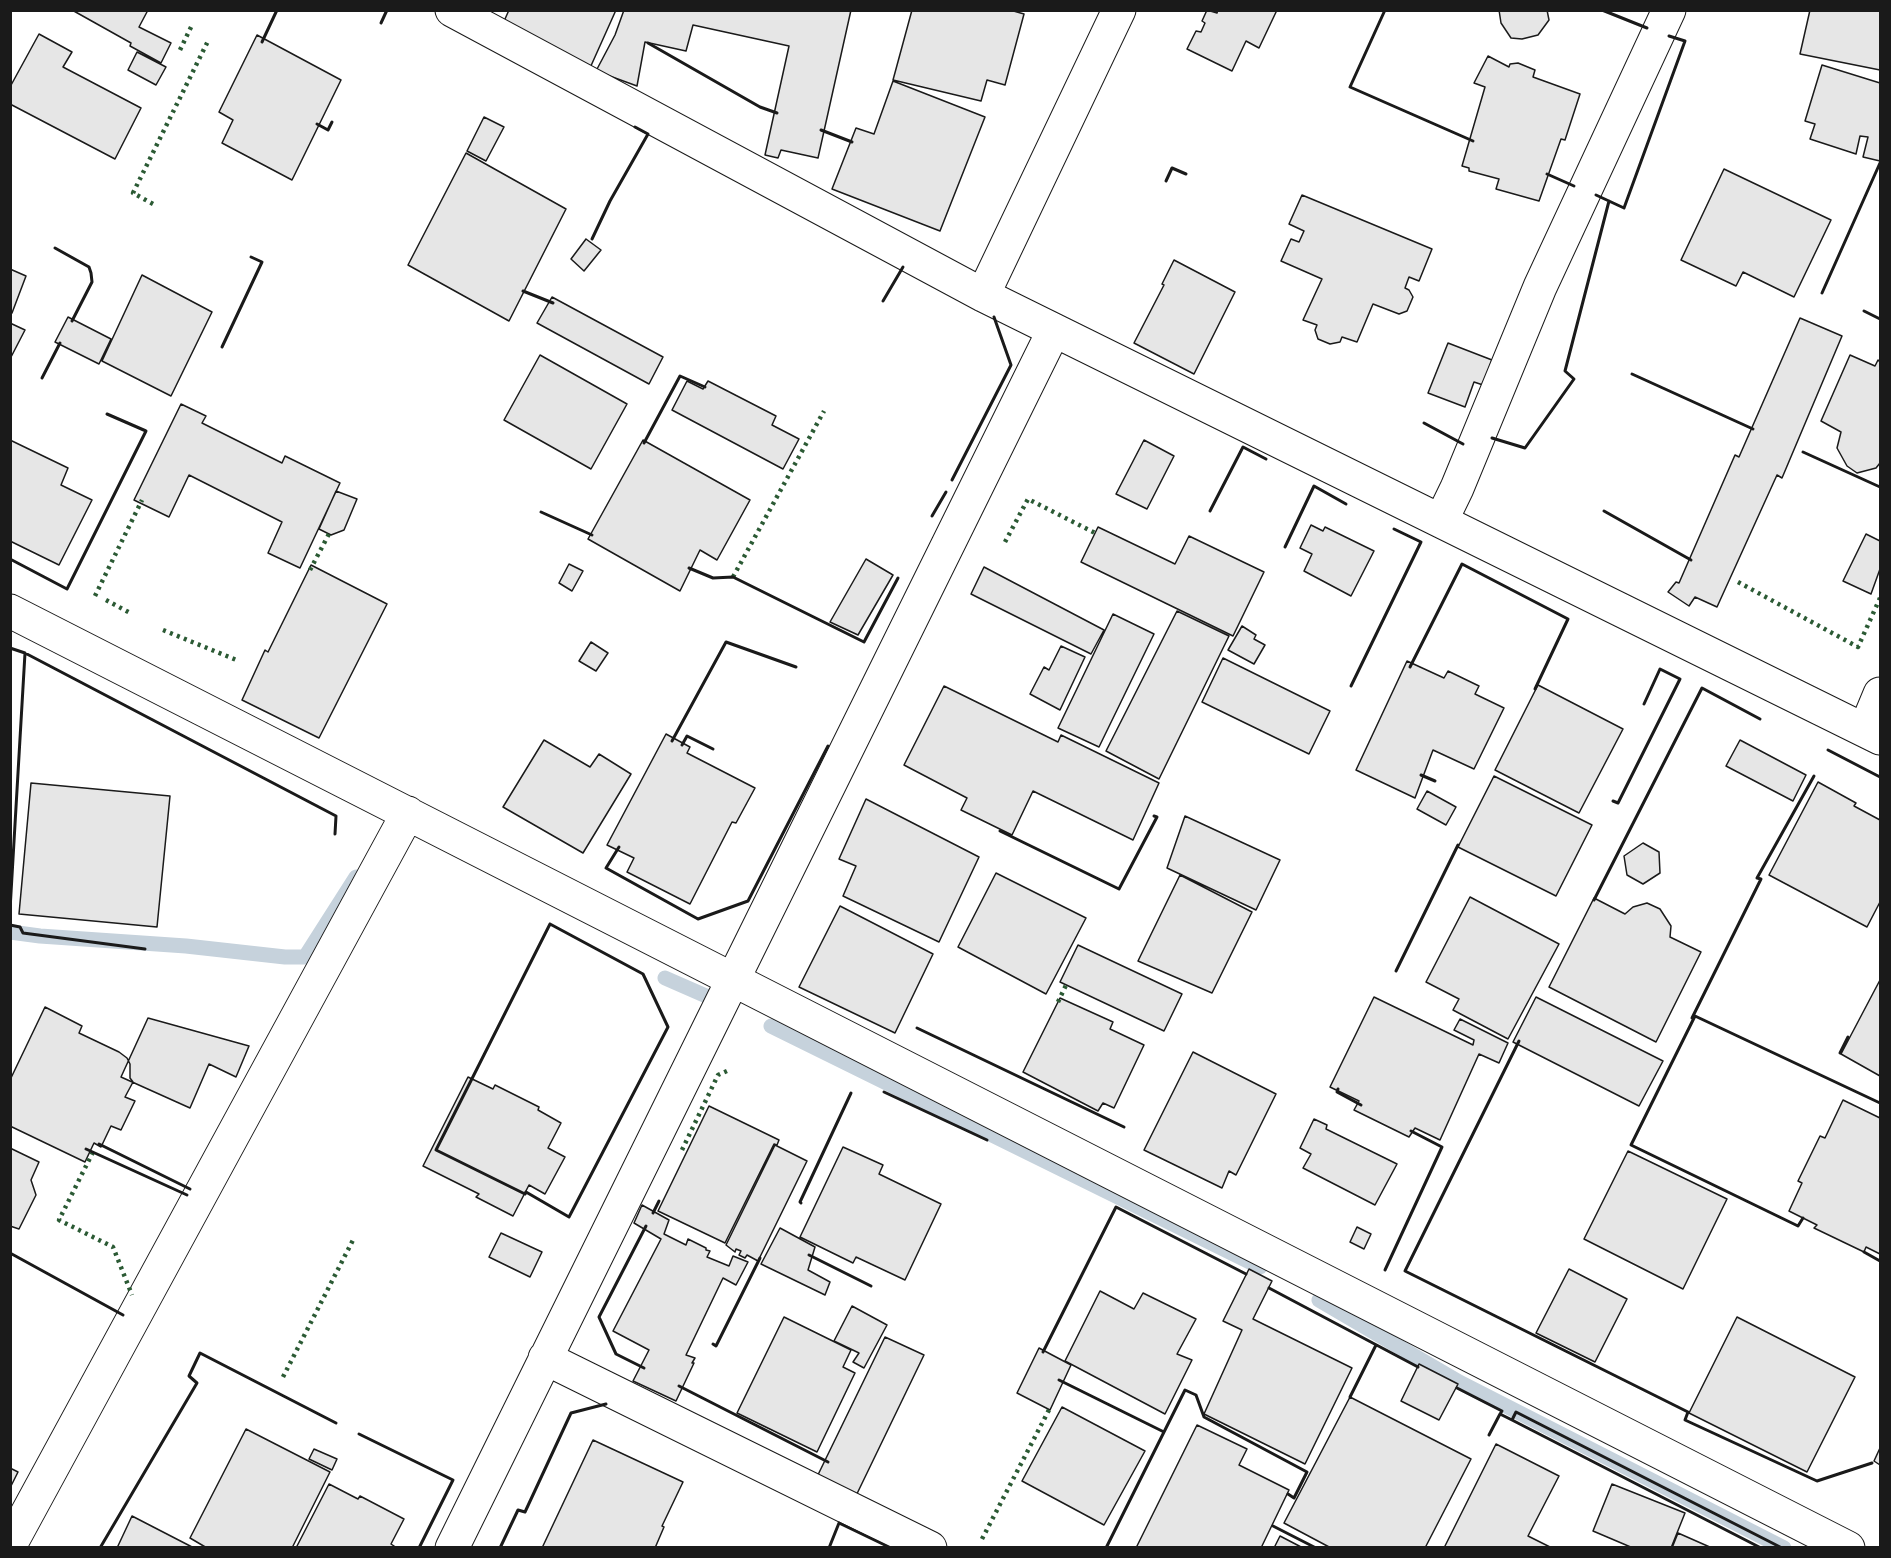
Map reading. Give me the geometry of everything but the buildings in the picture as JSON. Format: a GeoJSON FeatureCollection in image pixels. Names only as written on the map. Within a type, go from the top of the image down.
{"type":"FeatureCollection","features":[{"type":"Feature","properties":{"kind":"street"},"geometry":{"type":"LineString","coordinates":[[452,10],[983,295],[1873,734],[1881,694]]}},
{"type":"Feature","properties":{"kind":"street"},"geometry":{"type":"LineString","coordinates":[[983,295],[1119,10]]}},
{"type":"Feature","properties":{"kind":"street"},"geometry":{"type":"LineString","coordinates":[[1441,521],[1457,488],[1540,287],[1669,10]]}},
{"type":"Feature","properties":{"kind":"street"},"geometry":{"type":"LineString","coordinates":[[452,1548],[1054,330]]}},
{"type":"Feature","properties":{"kind":"street"},"geometry":{"type":"LineString","coordinates":[[10,611],[1848,1548]]}},
{"type":"Feature","properties":{"kind":"street"},"geometry":{"type":"LineString","coordinates":[[10,1545],[408,813]]}},
{"type":"Feature","properties":{"kind":"street"},"geometry":{"type":"LineString","coordinates":[[545,1358],[930,1548]]}},
{"type":"Feature","properties":{"kind":"waterway"},"geometry":{"type":"LineString","coordinates":[[10,932],[305,957],[356,877]]}},
{"type":"Feature","properties":{"kind":"waterway"},"geometry":{"type":"LineString","coordinates":[[665,978],[713,999]]}},
{"type":"Feature","properties":{"kind":"waterway"},"geometry":{"type":"LineString","coordinates":[[771,1026],[1260,1267]]}},
{"type":"Feature","properties":{"kind":"waterway"},"geometry":{"type":"LineString","coordinates":[[1319,1300],[1459,1382],[1784,1548]]}},
{"type":"Feature","properties":{"kind":"hedge"},"geometry":{"type":"LineString","coordinates":[[180,50],[192,25]]}},
{"type":"Feature","properties":{"kind":"hedge"},"geometry":{"type":"LineString","coordinates":[[153,204],[133,193],[208,41]]}},
{"type":"Feature","properties":{"kind":"hedge"},"geometry":{"type":"LineString","coordinates":[[733,577],[824,411]]}},
{"type":"Feature","properties":{"kind":"hedge"},"geometry":{"type":"LineString","coordinates":[[1005,542],[1028,499],[1097,534]]}},
{"type":"Feature","properties":{"kind":"hedge"},"geometry":{"type":"LineString","coordinates":[[95,596],[142,500]]}},
{"type":"Feature","properties":{"kind":"hedge"},"geometry":{"type":"LineString","coordinates":[[310,570],[330,532]]}},
{"type":"Feature","properties":{"kind":"hedge"},"geometry":{"type":"LineString","coordinates":[[1738,582],[1858,647],[1880,598]]}},
{"type":"Feature","properties":{"kind":"hedge"},"geometry":{"type":"LineString","coordinates":[[106,600],[132,614]]}},
{"type":"Feature","properties":{"kind":"hedge"},"geometry":{"type":"LineString","coordinates":[[163,630],[239,661]]}},
{"type":"Feature","properties":{"kind":"hedge"},"geometry":{"type":"LineString","coordinates":[[1058,1002],[1067,983]]}},
{"type":"Feature","properties":{"kind":"hedge"},"geometry":{"type":"LineString","coordinates":[[682,1150],[718,1075],[729,1070]]}},
{"type":"Feature","properties":{"kind":"hedge"},"geometry":{"type":"LineString","coordinates":[[93,1152],[59,1220],[113,1247],[132,1295]]}},
{"type":"Feature","properties":{"kind":"hedge"},"geometry":{"type":"LineString","coordinates":[[283,1377],[353,1240]]}},
{"type":"Feature","properties":{"kind":"hedge"},"geometry":{"type":"LineString","coordinates":[[982,1539],[1051,1406]]}},
{"type":"Feature","properties":{"kind":"wall"},"geometry":{"type":"LineString","coordinates":[[262,42],[277,10]]}},
{"type":"Feature","properties":{"kind":"wall"},"geometry":{"type":"LineString","coordinates":[[381,23],[387,10]]}},
{"type":"Feature","properties":{"kind":"wall"},"geometry":{"type":"LineString","coordinates":[[1385,10],[1350,87],[1473,141]]}},
{"type":"Feature","properties":{"kind":"wall"},"geometry":{"type":"LineString","coordinates":[[1602,10],[1647,28]]}},
{"type":"Feature","properties":{"kind":"wall"},"geometry":{"type":"LineString","coordinates":[[1596,195],[1624,208],[1685,41],[1669,36]]}},
{"type":"Feature","properties":{"kind":"wall"},"geometry":{"type":"LineString","coordinates":[[648,43],[760,107],[777,113]]}},
{"type":"Feature","properties":{"kind":"wall"},"geometry":{"type":"LineString","coordinates":[[317,124],[328,130],[332,122]]}},
{"type":"Feature","properties":{"kind":"wall"},"geometry":{"type":"LineString","coordinates":[[592,239],[610,201],[648,134],[635,127]]}},
{"type":"Feature","properties":{"kind":"wall"},"geometry":{"type":"LineString","coordinates":[[821,130],[852,142]]}},
{"type":"Feature","properties":{"kind":"wall"},"geometry":{"type":"LineString","coordinates":[[1822,293],[1880,163]]}},
{"type":"Feature","properties":{"kind":"wall"},"geometry":{"type":"LineString","coordinates":[[1166,181],[1172,168],[1186,174]]}},
{"type":"Feature","properties":{"kind":"wall"},"geometry":{"type":"LineString","coordinates":[[1547,174],[1574,186]]}},
{"type":"Feature","properties":{"kind":"wall"},"geometry":{"type":"LineString","coordinates":[[1492,438],[1525,448],[1574,379],[1565,371],[1609,201]]}},
{"type":"Feature","properties":{"kind":"wall"},"geometry":{"type":"LineString","coordinates":[[55,248],[89,267],[91,273],[92,282],[72,321]]}},
{"type":"Feature","properties":{"kind":"wall"},"geometry":{"type":"LineString","coordinates":[[222,347],[262,262],[251,257]]}},
{"type":"Feature","properties":{"kind":"wall"},"geometry":{"type":"LineString","coordinates":[[883,301],[903,267]]}},
{"type":"Feature","properties":{"kind":"wall"},"geometry":{"type":"LineString","coordinates":[[523,291],[553,303]]}},
{"type":"Feature","properties":{"kind":"wall"},"geometry":{"type":"LineString","coordinates":[[1864,311],[1880,319]]}},
{"type":"Feature","properties":{"kind":"wall"},"geometry":{"type":"LineString","coordinates":[[952,480],[1011,365],[994,317]]}},
{"type":"Feature","properties":{"kind":"wall"},"geometry":{"type":"LineString","coordinates":[[42,378],[60,343]]}},
{"type":"Feature","properties":{"kind":"wall"},"geometry":{"type":"LineString","coordinates":[[1632,374],[1753,429]]}},
{"type":"Feature","properties":{"kind":"wall"},"geometry":{"type":"LineString","coordinates":[[644,443],[680,376],[705,387]]}},
{"type":"Feature","properties":{"kind":"wall"},"geometry":{"type":"LineString","coordinates":[[10,559],[67,589],[146,431],[107,414]]}},
{"type":"Feature","properties":{"kind":"wall"},"geometry":{"type":"LineString","coordinates":[[1424,423],[1463,444]]}},
{"type":"Feature","properties":{"kind":"wall"},"geometry":{"type":"LineString","coordinates":[[1210,511],[1243,447],[1266,459]]}},
{"type":"Feature","properties":{"kind":"wall"},"geometry":{"type":"LineString","coordinates":[[1803,452],[1880,487]]}},
{"type":"Feature","properties":{"kind":"wall"},"geometry":{"type":"LineString","coordinates":[[1285,547],[1314,486],[1346,504]]}},
{"type":"Feature","properties":{"kind":"wall"},"geometry":{"type":"LineString","coordinates":[[932,516],[946,492]]}},
{"type":"Feature","properties":{"kind":"wall"},"geometry":{"type":"LineString","coordinates":[[1604,511],[1691,560]]}},
{"type":"Feature","properties":{"kind":"wall"},"geometry":{"type":"LineString","coordinates":[[541,512],[592,535]]}},
{"type":"Feature","properties":{"kind":"wall"},"geometry":{"type":"LineString","coordinates":[[1351,686],[1421,542],[1394,529]]}},
{"type":"Feature","properties":{"kind":"wall"},"geometry":{"type":"LineString","coordinates":[[1410,667],[1462,564],[1568,619],[1535,689]]}},
{"type":"Feature","properties":{"kind":"wall"},"geometry":{"type":"LineString","coordinates":[[689,568],[713,578],[733,577],[864,642],[898,578]]}},
{"type":"Feature","properties":{"kind":"wall"},"geometry":{"type":"LineString","coordinates":[[672,741],[726,642],[796,667]]}},
{"type":"Feature","properties":{"kind":"wall"},"geometry":{"type":"LineString","coordinates":[[10,648],[25,653],[336,816],[335,834]]}},
{"type":"Feature","properties":{"kind":"wall"},"geometry":{"type":"LineString","coordinates":[[10,910],[25,653]]}},
{"type":"Feature","properties":{"kind":"wall"},"geometry":{"type":"LineString","coordinates":[[1613,801],[1618,803],[1680,679],[1660,669],[1644,704]]}},
{"type":"Feature","properties":{"kind":"wall"},"geometry":{"type":"LineString","coordinates":[[1594,900],[1702,688],[1760,719]]}},
{"type":"Feature","properties":{"kind":"wall"},"geometry":{"type":"LineString","coordinates":[[682,745],[687,736],[713,749]]}},
{"type":"Feature","properties":{"kind":"wall"},"geometry":{"type":"LineString","coordinates":[[619,847],[606,868],[698,919],[748,901],[828,746]]}},
{"type":"Feature","properties":{"kind":"wall"},"geometry":{"type":"LineString","coordinates":[[1828,750],[1880,777]]}},
{"type":"Feature","properties":{"kind":"wall"},"geometry":{"type":"LineString","coordinates":[[1421,775],[1435,781]]}},
{"type":"Feature","properties":{"kind":"wall"},"geometry":{"type":"LineString","coordinates":[[1692,1018],[1761,879],[1757,878],[1814,776]]}},
{"type":"Feature","properties":{"kind":"wall"},"geometry":{"type":"LineString","coordinates":[[1000,831],[1119,889],[1157,817],[1154,816]]}},
{"type":"Feature","properties":{"kind":"wall"},"geometry":{"type":"LineString","coordinates":[[1396,971],[1458,845]]}},
{"type":"Feature","properties":{"kind":"wall"},"geometry":{"type":"LineString","coordinates":[[550,924],[643,974],[668,1027],[569,1217],[526,1192],[525,1194],[436,1150],[550,924]]}},
{"type":"Feature","properties":{"kind":"wall"},"geometry":{"type":"LineString","coordinates":[[10,925],[20,927],[23,933],[145,949]]}},
{"type":"Feature","properties":{"kind":"wall"},"geometry":{"type":"LineString","coordinates":[[1803,1218],[1798,1226],[1631,1145],[1695,1016],[1880,1103]]}},
{"type":"Feature","properties":{"kind":"wall"},"geometry":{"type":"LineString","coordinates":[[917,1028],[1124,1127]]}},
{"type":"Feature","properties":{"kind":"wall"},"geometry":{"type":"LineString","coordinates":[[1840,1053],[1848,1037]]}},
{"type":"Feature","properties":{"kind":"wall"},"geometry":{"type":"LineString","coordinates":[[1519,1041],[1405,1271],[1688,1412],[1685,1420],[1817,1481],[1872,1463]]}},
{"type":"Feature","properties":{"kind":"wall"},"geometry":{"type":"LineString","coordinates":[[1338,1089],[1337,1092],[1361,1105]]}},
{"type":"Feature","properties":{"kind":"wall"},"geometry":{"type":"LineString","coordinates":[[884,1092],[987,1140]]}},
{"type":"Feature","properties":{"kind":"wall"},"geometry":{"type":"LineString","coordinates":[[801,1203],[851,1093]]}},
{"type":"Feature","properties":{"kind":"wall"},"geometry":{"type":"LineString","coordinates":[[1385,1270],[1442,1147],[1411,1131]]}},
{"type":"Feature","properties":{"kind":"wall"},"geometry":{"type":"LineString","coordinates":[[99,1144],[190,1189]]}},
{"type":"Feature","properties":{"kind":"wall"},"geometry":{"type":"LineString","coordinates":[[86,1149],[187,1195]]}},
{"type":"Feature","properties":{"kind":"wall"},"geometry":{"type":"LineString","coordinates":[[653,1213],[659,1201]]}},
{"type":"Feature","properties":{"kind":"wall"},"geometry":{"type":"LineString","coordinates":[[1043,1352],[1116,1207],[1246,1274]]}},
{"type":"Feature","properties":{"kind":"wall"},"geometry":{"type":"LineString","coordinates":[[644,1368],[616,1354],[599,1317],[646,1226]]}},
{"type":"Feature","properties":{"kind":"wall"},"geometry":{"type":"LineString","coordinates":[[1864,1252],[1880,1261]]}},
{"type":"Feature","properties":{"kind":"wall"},"geometry":{"type":"LineString","coordinates":[[10,1253],[123,1315]]}},
{"type":"Feature","properties":{"kind":"wall"},"geometry":{"type":"LineString","coordinates":[[809,1255],[871,1286]]}},
{"type":"Feature","properties":{"kind":"wall"},"geometry":{"type":"LineString","coordinates":[[713,1344],[716,1346],[760,1258]]}},
{"type":"Feature","properties":{"kind":"wall"},"geometry":{"type":"LineString","coordinates":[[1269,1288],[1418,1367]]}},
{"type":"Feature","properties":{"kind":"wall"},"geometry":{"type":"LineString","coordinates":[[1350,1397],[1376,1345]]}},
{"type":"Feature","properties":{"kind":"wall"},"geometry":{"type":"LineString","coordinates":[[100,1548],[197,1383],[189,1376],[200,1353],[336,1423]]}},
{"type":"Feature","properties":{"kind":"wall"},"geometry":{"type":"LineString","coordinates":[[1059,1380],[1164,1432]]}},
{"type":"Feature","properties":{"kind":"wall"},"geometry":{"type":"LineString","coordinates":[[679,1386],[828,1462]]}},
{"type":"Feature","properties":{"kind":"wall"},"geometry":{"type":"LineString","coordinates":[[1457,1388],[1502,1411],[1500,1414],[1761,1548]]}},
{"type":"Feature","properties":{"kind":"wall"},"geometry":{"type":"LineString","coordinates":[[1106,1548],[1185,1390],[1196,1395],[1204,1417],[1307,1472],[1294,1498],[1288,1494]]}},
{"type":"Feature","properties":{"kind":"wall"},"geometry":{"type":"LineString","coordinates":[[500,1548],[518,1510],[525,1512],[571,1413],[606,1404]]}},
{"type":"Feature","properties":{"kind":"wall"},"geometry":{"type":"LineString","coordinates":[[1512,1420],[1516,1412],[1782,1548]]}},
{"type":"Feature","properties":{"kind":"wall"},"geometry":{"type":"LineString","coordinates":[[1489,1435],[1500,1414]]}},
{"type":"Feature","properties":{"kind":"wall"},"geometry":{"type":"LineString","coordinates":[[359,1434],[453,1480],[419,1548]]}},
{"type":"Feature","properties":{"kind":"wall"},"geometry":{"type":"LineString","coordinates":[[829,1548],[839,1523],[891,1548]]}},
{"type":"Feature","properties":{"kind":"wall"},"geometry":{"type":"LineString","coordinates":[[1273,1526],[1316,1548]]}}]}
